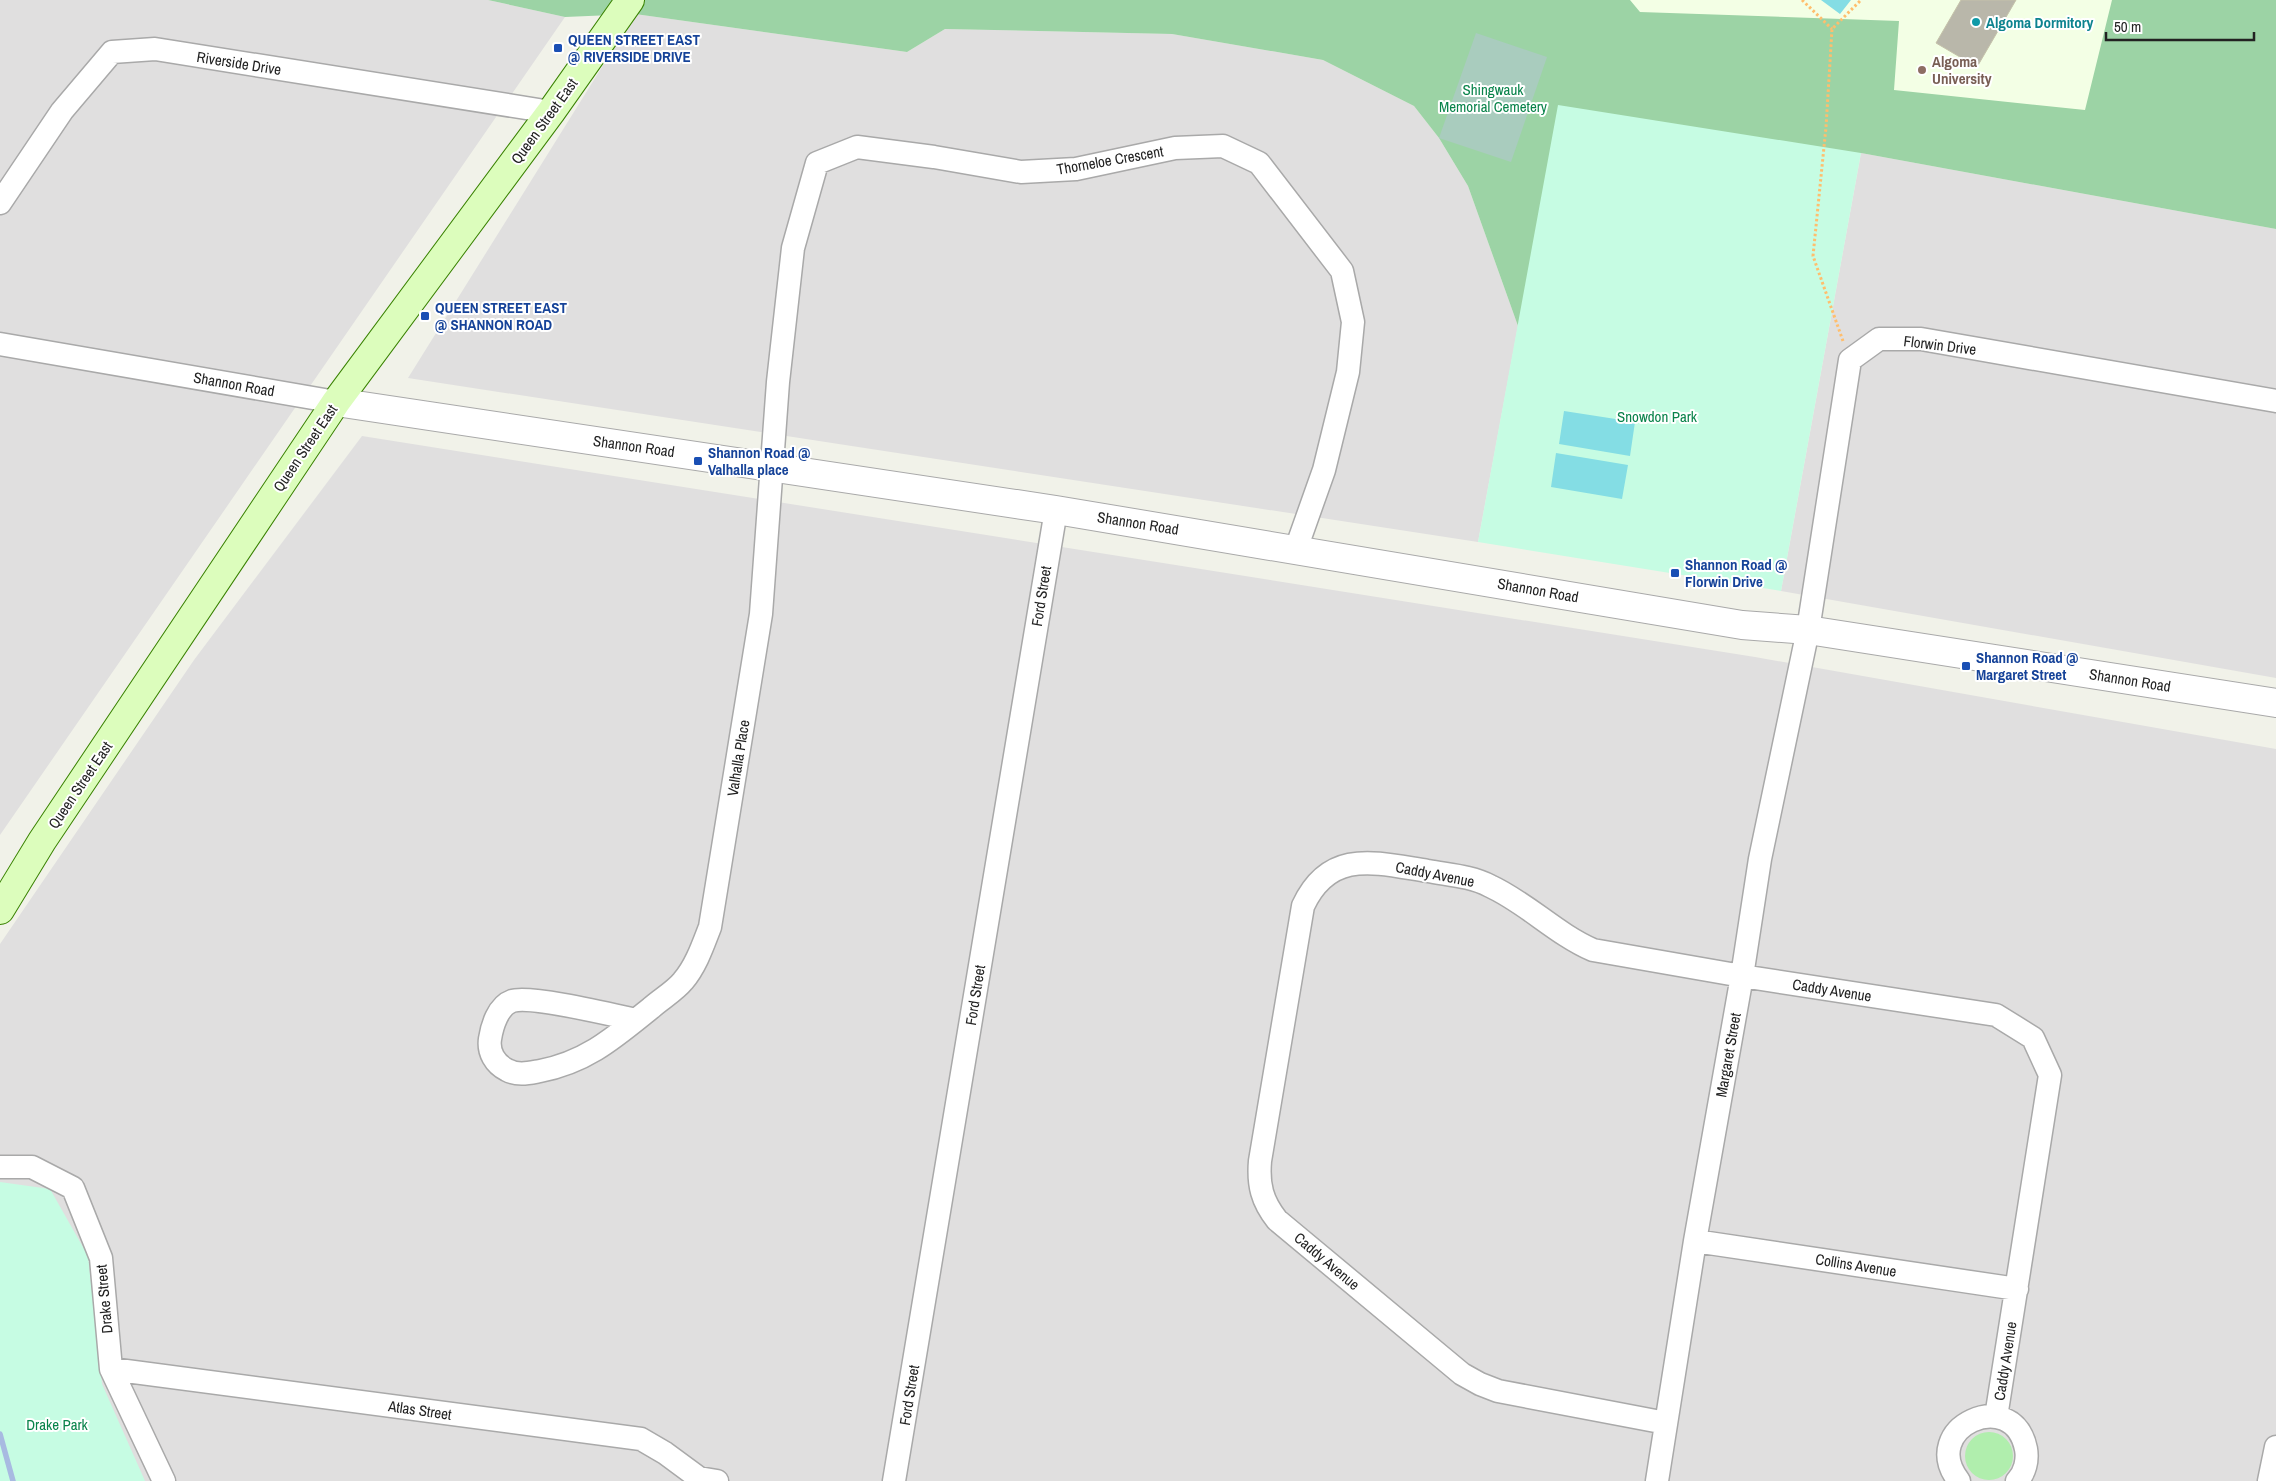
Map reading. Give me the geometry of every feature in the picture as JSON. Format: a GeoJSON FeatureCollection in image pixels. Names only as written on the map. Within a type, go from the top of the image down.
{"type":"FeatureCollection","features":[{"type":"Feature","properties":{"kind":"main road","name":"Queen Street East"},"geometry":{"type":"LineString","coordinates":[[0,910],[48,833],[336,402],[550,112],[630,0]]}},
{"type":"Feature","properties":{"kind":"street","name":"Riverside Drive"},"geometry":{"type":"LineString","coordinates":[[0,203],[62,112],[112,52],[154,50],[550,112]]}},
{"type":"Feature","properties":{"kind":"street","name":"Thorneloe Crescent"},"geometry":{"type":"LineString","coordinates":[[772,466],[778,382],[793,248],[817,163],[857,147],[934,157],[1021,172],[1076,169],[1175,148],[1224,146],[1259,162],[1342,271],[1353,322],[1348,372],[1327,461],[1296,549]]}},
{"type":"Feature","properties":{"kind":"street","name":"Florwin Drive"},"geometry":{"type":"LineString","coordinates":[[1850,360],[1879,339],[1921,339],[2276,401]]}},
{"type":"Feature","properties":{"kind":"street","name":"Shannon Road"},"geometry":{"type":"LineString","coordinates":[[0,344],[336,402],[1056,510],[1742,625],[1808,630],[2276,703]]}},
{"type":"Feature","properties":{"kind":"street"},"geometry":{"type":"LineString","coordinates":[[1808,630],[1850,360]]}},
{"type":"Feature","properties":{"kind":"street","name":"Valhalla Place"},"geometry":{"type":"LineString","coordinates":[[636,1020],[573,1007],[524,1000],[511,1001],[498,1012],[489,1044],[492,1058],[506,1070],[521,1074],[559,1067],[596,1051],[636,1020],[683,982],[700,955],[710,927],[761,614],[772,466]]}},
{"type":"Feature","properties":{"kind":"street","name":"Ford Street"},"geometry":{"type":"LineString","coordinates":[[894,1481],[1056,510]]}},
{"type":"Feature","properties":{"kind":"street","name":"Margaret Street"},"geometry":{"type":"LineString","coordinates":[[1657,1481],[1695,1241],[1742,976],[1760,859],[1808,630]]}},
{"type":"Feature","properties":{"kind":"street","name":"Caddy Avenue"},"geometry":{"type":"LineString","coordinates":[[1666,1423],[1498,1390],[1480,1384],[1462,1374],[1278,1220],[1269,1209],[1262,1195],[1258,1180],[1260,1161],[1298,927],[1303,906],[1310,891],[1321,878],[1339,868],[1358,863],[1376,863],[1473,879],[1490,886],[1572,941],[1593,950],[1742,976],[1996,1015],[2033,1038],[2050,1075],[1996,1417]]}},
{"type":"Feature","properties":{"kind":"street","name":"Drake Street"},"geometry":{"type":"LineString","coordinates":[[0,1168],[32,1167],[73,1188],[101,1258],[111,1369],[164,1481]]}},
{"type":"Feature","properties":{"kind":"street","name":"Collins Avenue"},"geometry":{"type":"LineString","coordinates":[[1695,1241],[2017,1289]]}},
{"type":"Feature","properties":{"kind":"street","name":"Atlas Street"},"geometry":{"type":"LineString","coordinates":[[111,1369],[640,1439],[665,1453],[699,1478],[711,1481]]}},
{"type":"Feature","properties":{"kind":"street","name":"Caddy Avenue"},"geometry":{"type":"LineString","coordinates":[[1959,1481],[1949,1463],[1949,1450],[1953,1437],[1960,1427],[1971,1420],[1983,1416],[1996,1417],[2008,1421],[2018,1430],[2024,1441],[2027,1454],[2025,1467],[2017,1481]]}},
{"type":"Feature","properties":{"kind":"street"},"geometry":{"type":"LineString","coordinates":[[2269,1481],[2276,1448]]}},
{"type":"Feature","properties":{"kind":"path"},"geometry":{"type":"LineString","coordinates":[[1802,0],[1832,29]]}},
{"type":"Feature","properties":{"kind":"path"},"geometry":{"type":"LineString","coordinates":[[1850,360],[1813,256],[1826,127],[1832,29],[1861,0]]}},
{"type":"Feature","properties":{"kind":"shaded area"},"geometry":{"type":"Polygon","coordinates":[[[0,0],[488,0],[565,17],[0,835],[0,0]]]}},
{"type":"Feature","properties":{"kind":"shaded area","name":"Algoma University"},"geometry":{"type":"Polygon","coordinates":[[[1149,0],[2276,0],[2276,191],[1149,0]]]}},
{"type":"Feature","properties":{"kind":"shaded area"},"geometry":{"type":"Polygon","coordinates":[[[1821,0],[1851,0],[1840,14],[1821,0]]]}},
{"type":"Feature","properties":{"kind":"shaded area"},"geometry":{"type":"Polygon","coordinates":[[[635,14],[907,52],[945,29],[1172,34],[1323,60],[1414,106],[1439,138],[1468,186],[1518,326],[1478,542],[408,378],[635,14]]]}},
{"type":"Feature","properties":{"kind":"shaded area"},"geometry":{"type":"Polygon","coordinates":[[[1861,153],[2276,229],[2276,678],[1781,591],[1861,153]]]}},
{"type":"Feature","properties":{"kind":"shaded area"},"geometry":{"type":"Polygon","coordinates":[[[1564,411],[1635,422],[1630,456],[1559,444],[1564,411]]]}},
{"type":"Feature","properties":{"kind":"shaded area"},"geometry":{"type":"Polygon","coordinates":[[[362,436],[1755,657],[2276,749],[2276,1481],[0,1481],[0,944],[194,660],[362,436]]]}},
{"type":"Feature","properties":{"kind":"shaded area"},"geometry":{"type":"Polygon","coordinates":[[[1556,453],[1628,465],[1622,499],[1551,487],[1556,453]]]}},
{"type":"Feature","properties":{"kind":"green space"},"geometry":{"type":"Polygon","coordinates":[[[488,0],[1630,0],[1640,12],[1899,21],[1894,90],[2085,110],[2112,0],[2276,0],[2276,229],[1861,153],[1609,229],[1518,326],[1468,186],[1439,138],[1414,106],[1323,60],[1172,34],[945,29],[907,52],[635,14],[565,17],[488,0]]]}},
{"type":"Feature","properties":{"kind":"green space","name":"Shingwauk Memorial Cemetery"},"geometry":{"type":"Polygon","coordinates":[[[1476,33],[1547,57],[1511,162],[1439,138],[1476,33]]]}},
{"type":"Feature","properties":{"kind":"green space","name":"Snowdon Park"},"geometry":{"type":"Polygon","coordinates":[[[1558,105],[1861,153],[1781,591],[1478,542],[1558,105]]]}},
{"type":"Feature","properties":{"kind":"green space","name":"Drake Park"},"geometry":{"type":"Polygon","coordinates":[[[0,1182],[50,1189],[88,1256],[102,1384],[145,1481],[0,1481],[0,1182]]]}},
{"type":"Feature","properties":{"kind":"green space"},"geometry":{"type":"Polygon","coordinates":[[[1989,1432],[1998,1434],[2006,1439],[2011,1447],[2013,1456],[2011,1465],[2006,1473],[1998,1478],[1989,1480],[1980,1478],[1972,1473],[1967,1465],[1965,1456],[1967,1447],[1972,1439],[1980,1434],[1989,1432]]]}},
{"type":"Feature","properties":{"kind":"building","name":"Algoma Dormitory"},"geometry":{"type":"Polygon","coordinates":[[[1961,0],[2016,0],[1977,67],[1936,43],[1961,0]]]}},
{"type":"Feature","properties":{"kind":"waterway"},"geometry":{"type":"LineString","coordinates":[[0,1434],[13,1481]]}},
{"type":"Feature","properties":{"kind":"place","name":"Algoma Dormitory"},"geometry":{"type":"Point","coordinates":[1976,22]}},
{"type":"Feature","properties":{"kind":"place","name":"QUEEN STREET EAST @ RIVERSIDE DRIVE"},"geometry":{"type":"Point","coordinates":[558,48]}},
{"type":"Feature","properties":{"kind":"place","name":"Algoma University"},"geometry":{"type":"Point","coordinates":[1922,70]}},
{"type":"Feature","properties":{"kind":"place","name":"QUEEN STREET EAST @ SHANNON ROAD"},"geometry":{"type":"Point","coordinates":[425,316]}},
{"type":"Feature","properties":{"kind":"place","name":"Shannon Road @ Valhalla place"},"geometry":{"type":"Point","coordinates":[698,461]}},
{"type":"Feature","properties":{"kind":"place","name":"Shannon Road @ Florwin Drive"},"geometry":{"type":"Point","coordinates":[1675,573]}},
{"type":"Feature","properties":{"kind":"place","name":"Shannon Road @ Margaret Street"},"geometry":{"type":"Point","coordinates":[1966,666]}}]}
